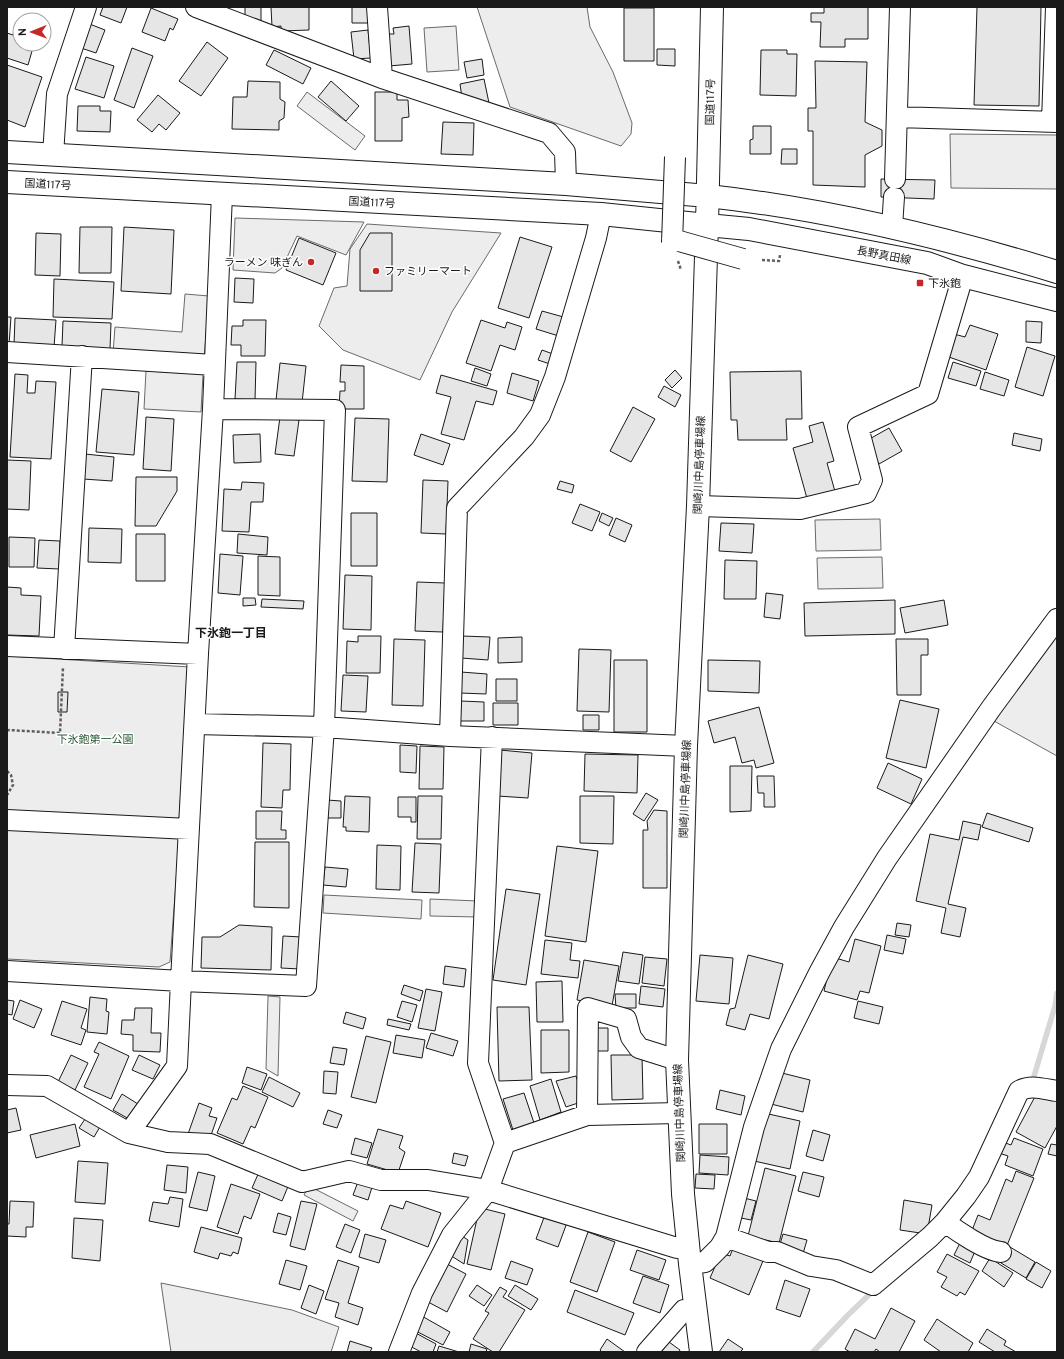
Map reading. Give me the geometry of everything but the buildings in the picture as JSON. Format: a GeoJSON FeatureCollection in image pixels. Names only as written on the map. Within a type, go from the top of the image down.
{"type":"FeatureCollection","features":[{"type":"Feature","properties":{"kind":"main road","name":"国道117号"},"geometry":{"type":"LineString","coordinates":[[7,182],[601,214],[707,225],[712,7]]}},
{"type":"Feature","properties":{"kind":"main road"},"geometry":{"type":"LineString","coordinates":[[7,152],[566,184],[754,201],[892,227],[1057,272]]}},
{"type":"Feature","properties":{"kind":"main road","name":"長野真田線"},"geometry":{"type":"LineString","coordinates":[[707,225],[749,229],[927,264],[963,276],[1057,300]]}},
{"type":"Feature","properties":{"kind":"main road","name":"関崎川中島停車場線"},"geometry":{"type":"LineString","coordinates":[[701,1352],[683,1194],[677,1060],[686,746],[698,506],[707,225]]}},
{"type":"Feature","properties":{"kind":"street"},"geometry":{"type":"LineString","coordinates":[[53,155],[57,94],[86,7]]}},
{"type":"Feature","properties":{"kind":"street"},"geometry":{"type":"LineString","coordinates":[[196,7],[220,12],[382,78],[549,133],[565,152],[566,184]]}},
{"type":"Feature","properties":{"kind":"street"},"geometry":{"type":"LineString","coordinates":[[377,7],[382,78]]}},
{"type":"Feature","properties":{"kind":"street"},"geometry":{"type":"LineString","coordinates":[[892,227],[895,188],[900,7]]}},
{"type":"Feature","properties":{"kind":"street"},"geometry":{"type":"LineString","coordinates":[[897,117],[1054,122],[1056,7]]}},
{"type":"Feature","properties":{"kind":"street"},"geometry":{"type":"LineString","coordinates":[[674,157],[672,241],[743,259]]}},
{"type":"Feature","properties":{"kind":"street"},"geometry":{"type":"LineString","coordinates":[[128,1133],[177,1066],[198,654],[213,408],[222,194]]}},
{"type":"Feature","properties":{"kind":"street"},"geometry":{"type":"LineString","coordinates":[[450,736],[458,508],[524,437],[540,414],[555,378],[596,238],[601,214]]}},
{"type":"Feature","properties":{"kind":"street"},"geometry":{"type":"LineString","coordinates":[[698,506],[800,509],[866,493],[872,480],[858,427],[928,394],[963,276]]}},
{"type":"Feature","properties":{"kind":"street"},"geometry":{"type":"LineString","coordinates":[[7,352],[214,365]]}},
{"type":"Feature","properties":{"kind":"street"},"geometry":{"type":"LineString","coordinates":[[64,649],[82,356]]}},
{"type":"Feature","properties":{"kind":"street"},"geometry":{"type":"LineString","coordinates":[[7,970],[181,981],[306,986],[324,727],[335,410],[213,408]]}},
{"type":"Feature","properties":{"kind":"street"},"geometry":{"type":"LineString","coordinates":[[7,1085],[47,1086],[128,1133],[168,1142],[210,1144],[302,1182],[349,1171],[381,1180],[428,1180],[488,1190],[677,1248],[705,1262],[720,1247],[726,1237],[754,1127],[781,1049],[844,927],[887,858],[992,707],[1057,620]]}},
{"type":"Feature","properties":{"kind":"street"},"geometry":{"type":"LineString","coordinates":[[7,646],[198,654]]}},
{"type":"Feature","properties":{"kind":"street"},"geometry":{"type":"LineString","coordinates":[[195,724],[324,727],[450,736],[686,746]]}},
{"type":"Feature","properties":{"kind":"street"},"geometry":{"type":"LineString","coordinates":[[399,1352],[422,1294],[452,1235],[488,1190],[505,1143],[478,1063],[492,737]]}},
{"type":"Feature","properties":{"kind":"street"},"geometry":{"type":"LineString","coordinates":[[7,820],[189,829]]}},
{"type":"Feature","properties":{"kind":"street"},"geometry":{"type":"LineString","coordinates":[[587,1115],[588,1008],[626,1019],[631,1037],[639,1048],[677,1060]]}},
{"type":"Feature","properties":{"kind":"street"},"geometry":{"type":"LineString","coordinates":[[726,1237],[768,1252],[776,1252],[811,1266],[836,1270],[873,1285],[930,1237],[945,1222],[966,1196],[979,1176],[1019,1091],[1040,1089]]}},
{"type":"Feature","properties":{"kind":"street"},"geometry":{"type":"LineString","coordinates":[[505,1143],[587,1115],[679,1112]]}},
{"type":"Feature","properties":{"kind":"street"},"geometry":{"type":"LineString","coordinates":[[945,1222],[958,1232],[994,1252],[1001,1252]]}},
{"type":"Feature","properties":{"kind":"street"},"geometry":{"type":"LineString","coordinates":[[647,1352],[684,1310],[696,1310]]}},
{"type":"Feature","properties":{"kind":"path"},"geometry":{"type":"LineString","coordinates":[[7,731],[60,732],[64,649]]}},
{"type":"Feature","properties":{"kind":"path"},"geometry":{"type":"LineString","coordinates":[[7,771],[11,775],[13,785],[7,795]]}},
{"type":"Feature","properties":{"kind":"shaded area"},"geometry":{"type":"Polygon","coordinates":[[[477,7],[587,7],[590,27],[613,72],[632,123],[631,134],[621,146],[510,107],[477,7]]]}},
{"type":"Feature","properties":{"kind":"shaded area"},"geometry":{"type":"Polygon","coordinates":[[[456,26],[459,70],[427,72],[424,28],[456,26]]]}},
{"type":"Feature","properties":{"kind":"shaded area"},"geometry":{"type":"Polygon","coordinates":[[[307,92],[365,136],[355,150],[297,106],[307,92]]]}},
{"type":"Feature","properties":{"kind":"shaded area"},"geometry":{"type":"Polygon","coordinates":[[[950,134],[1057,135],[1057,189],[951,188],[950,134]]]}},
{"type":"Feature","properties":{"kind":"shaded area"},"geometry":{"type":"Polygon","coordinates":[[[235,218],[364,222],[346,255],[297,236],[282,268],[275,273],[233,270],[235,218]]]}},
{"type":"Feature","properties":{"kind":"shaded area"},"geometry":{"type":"Polygon","coordinates":[[[367,224],[501,233],[452,312],[420,380],[343,350],[319,326],[334,288],[347,286],[350,249],[367,224]]]}},
{"type":"Feature","properties":{"kind":"shaded area"},"geometry":{"type":"Polygon","coordinates":[[[185,294],[209,296],[204,360],[113,353],[115,327],[182,332],[185,294]]]}},
{"type":"Feature","properties":{"kind":"shaded area"},"geometry":{"type":"Polygon","coordinates":[[[146,371],[203,374],[201,412],[144,409],[146,371]]]}},
{"type":"Feature","properties":{"kind":"shaded area"},"geometry":{"type":"Polygon","coordinates":[[[880,519],[881,550],[816,551],[815,520],[880,519]]]}},
{"type":"Feature","properties":{"kind":"shaded area"},"geometry":{"type":"Polygon","coordinates":[[[882,557],[883,588],[818,589],[817,558],[882,557]]]}},
{"type":"Feature","properties":{"kind":"shaded area"},"geometry":{"type":"Polygon","coordinates":[[[1057,635],[1057,756],[994,721],[1057,635]]]}},
{"type":"Feature","properties":{"kind":"shaded area","name":"下氷鉋第一公園"},"geometry":{"type":"Polygon","coordinates":[[[7,656],[190,667],[179,820],[7,812],[7,656]]]}},
{"type":"Feature","properties":{"kind":"shaded area"},"geometry":{"type":"Polygon","coordinates":[[[7,826],[174,835],[179,841],[170,962],[159,967],[7,959],[7,826]]]}},
{"type":"Feature","properties":{"kind":"shaded area"},"geometry":{"type":"Polygon","coordinates":[[[324,895],[422,900],[421,919],[323,913],[324,895]]]}},
{"type":"Feature","properties":{"kind":"shaded area"},"geometry":{"type":"Polygon","coordinates":[[[430,899],[478,901],[478,917],[430,916],[430,899]]]}},
{"type":"Feature","properties":{"kind":"shaded area"},"geometry":{"type":"Polygon","coordinates":[[[268,996],[280,997],[278,1076],[266,1069],[268,996]]]}},
{"type":"Feature","properties":{"kind":"shaded area"},"geometry":{"type":"Polygon","coordinates":[[[309,1186],[358,1211],[353,1221],[304,1195],[309,1186]]]}},
{"type":"Feature","properties":{"kind":"shaded area"},"geometry":{"type":"Polygon","coordinates":[[[161,1283],[292,1310],[339,1327],[331,1352],[171,1352],[161,1283]]]}},
{"type":"Feature","properties":{"kind":"waterway"},"geometry":{"type":"LineString","coordinates":[[1032,1083],[1055,1006],[1057,993]]}},
{"type":"Feature","properties":{"kind":"waterway"},"geometry":{"type":"LineString","coordinates":[[813,1352],[874,1290]]}},
{"type":"Feature","properties":{"kind":"place","name":"ラーメン 味ぎん"},"geometry":{"type":"Point","coordinates":[311,262]}},
{"type":"Feature","properties":{"kind":"place","name":"ファミリーマート"},"geometry":{"type":"Point","coordinates":[376,271]}},
{"type":"Feature","properties":{"kind":"place","name":"下氷鉋"},"geometry":{"type":"Point","coordinates":[920,283]}},
{"type":"Feature","properties":{"kind":"district","name":"下氷鉋一丁目"},"geometry":{"type":"Point","coordinates":[231,633]}}]}
